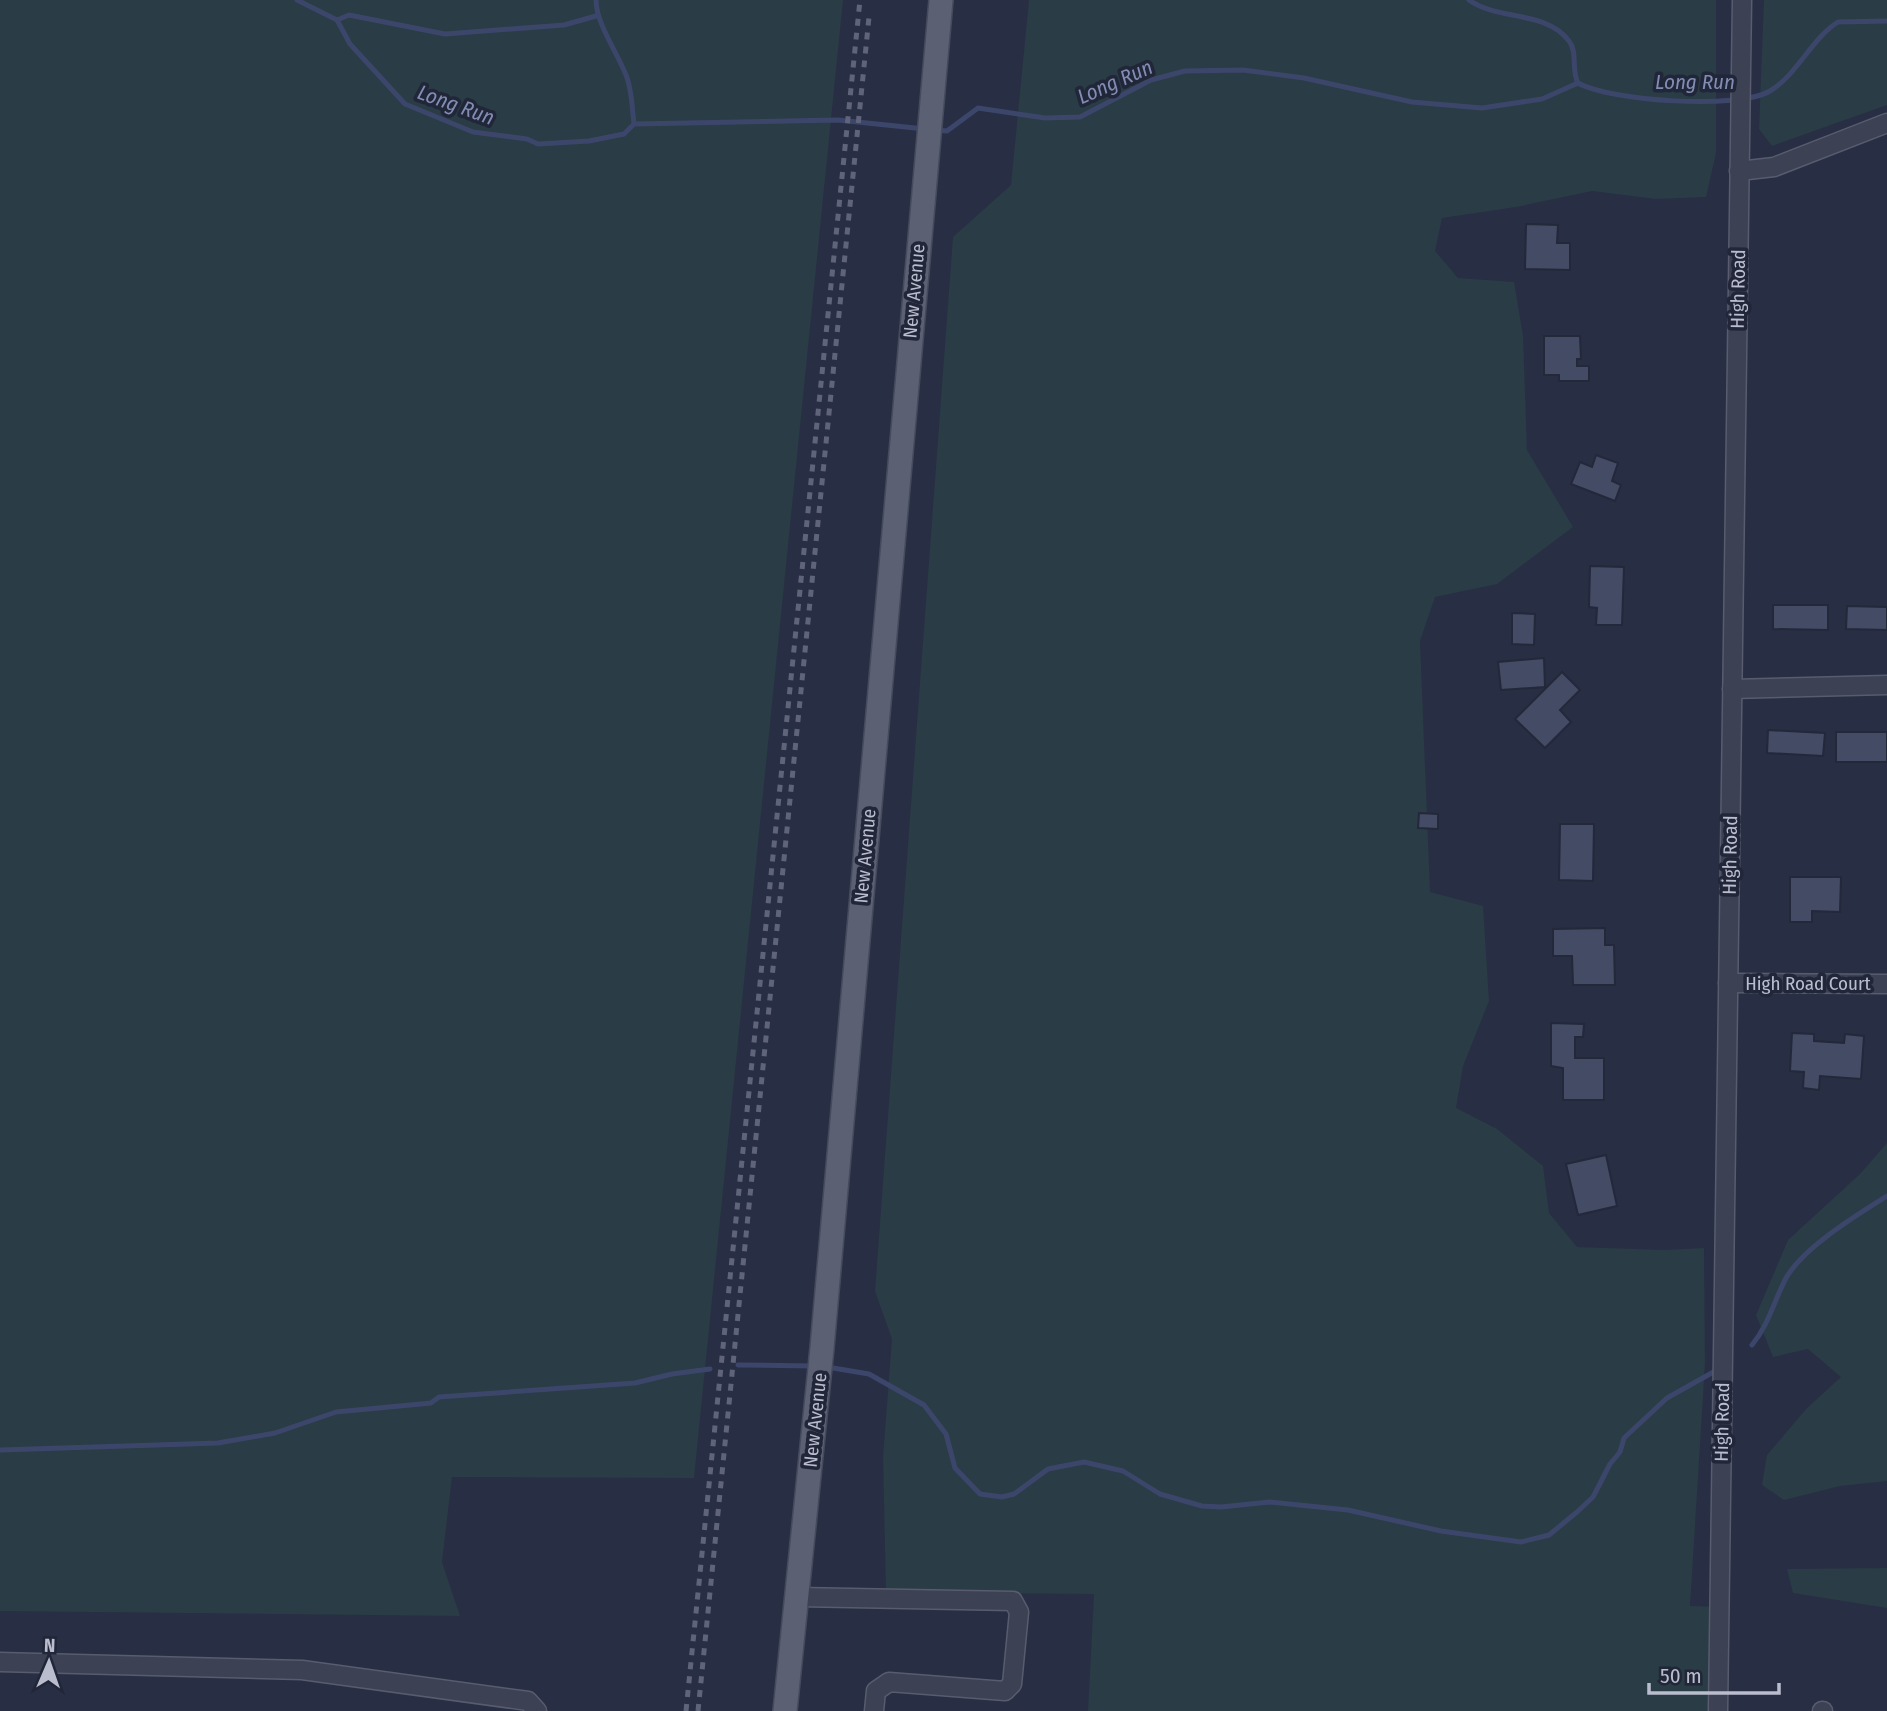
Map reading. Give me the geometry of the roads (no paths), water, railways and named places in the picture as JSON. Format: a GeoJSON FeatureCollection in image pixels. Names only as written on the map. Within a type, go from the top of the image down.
{"type":"FeatureCollection","features":[{"type":"Feature","properties":{"kind":"main road","name":"New Avenue"},"geometry":{"type":"LineString","coordinates":[[785,1711],[822,1354],[941,0]]}},
{"type":"Feature","properties":{"kind":"street","name":"High Road"},"geometry":{"type":"LineString","coordinates":[[1718,1711],[1742,0]]}},
{"type":"Feature","properties":{"kind":"street"},"geometry":{"type":"LineString","coordinates":[[1740,171],[1774,167],[1887,122]]}},
{"type":"Feature","properties":{"kind":"street"},"geometry":{"type":"LineString","coordinates":[[1732,689],[1887,685]]}},
{"type":"Feature","properties":{"kind":"street","name":"High Road Court"},"geometry":{"type":"LineString","coordinates":[[1728,983],[1887,984]]}},
{"type":"Feature","properties":{"kind":"street"},"geometry":{"type":"LineString","coordinates":[[797,1597],[1013,1601],[1019,1612],[1012,1684],[1005,1690],[889,1682],[876,1691],[874,1711]]}},
{"type":"Feature","properties":{"kind":"street"},"geometry":{"type":"LineString","coordinates":[[0,1662],[302,1670],[528,1701],[537,1711]]}},
{"type":"Feature","properties":{"kind":"waterway","name":"Long Run"},"geometry":{"type":"LineString","coordinates":[[297,0],[337,20],[350,44],[405,104],[473,132],[527,139],[538,144],[589,141],[624,134],[634,124],[838,120],[925,129]]}},
{"type":"Feature","properties":{"kind":"waterway"},"geometry":{"type":"LineString","coordinates":[[596,0],[603,28],[628,81],[634,124]]}},
{"type":"Feature","properties":{"kind":"waterway"},"geometry":{"type":"LineString","coordinates":[[1469,0],[1494,11],[1548,24],[1559,31],[1572,45],[1578,83]]}},
{"type":"Feature","properties":{"kind":"waterway"},"geometry":{"type":"LineString","coordinates":[[337,20],[349,15],[445,34],[564,25],[596,16]]}},
{"type":"Feature","properties":{"kind":"waterway","name":"Long Run"},"geometry":{"type":"LineString","coordinates":[[1578,83],[1617,95],[1674,101],[1704,102],[1754,97],[1780,84],[1828,29],[1838,22],[1887,21]]}},
{"type":"Feature","properties":{"kind":"waterway","name":"Long Run"},"geometry":{"type":"LineString","coordinates":[[935,130],[947,131],[978,108],[1045,118],[1080,117],[1151,80],[1185,71],[1243,70],[1304,78],[1412,102],[1482,108],[1542,99],[1578,83]]}},
{"type":"Feature","properties":{"kind":"waterway"},"geometry":{"type":"LineString","coordinates":[[1752,1345],[1763,1329],[1794,1266],[1832,1232],[1887,1196]]}},
{"type":"Feature","properties":{"kind":"waterway"},"geometry":{"type":"LineString","coordinates":[[738,1365],[814,1366]]}},
{"type":"Feature","properties":{"kind":"waterway"},"geometry":{"type":"LineString","coordinates":[[827,1367],[869,1374],[924,1405],[946,1434],[955,1468],[980,1494],[1002,1497],[1014,1494],[1048,1469],[1084,1462],[1123,1471],[1160,1494],[1202,1506],[1221,1507],[1269,1502],[1348,1510],[1441,1531],[1521,1542],[1549,1535],[1577,1512],[1593,1497],[1610,1464],[1620,1452],[1624,1438],[1667,1398],[1717,1370]]}},
{"type":"Feature","properties":{"kind":"waterway"},"geometry":{"type":"LineString","coordinates":[[0,1450],[218,1443],[275,1433],[336,1412],[431,1403],[439,1397],[635,1383],[710,1369]]}},
{"type":"Feature","properties":{"kind":"railway"},"geometry":{"type":"LineString","coordinates":[[686,1711],[860,0]]}},
{"type":"Feature","properties":{"kind":"railway"},"geometry":{"type":"LineString","coordinates":[[698,1711],[869,17]]}}]}
